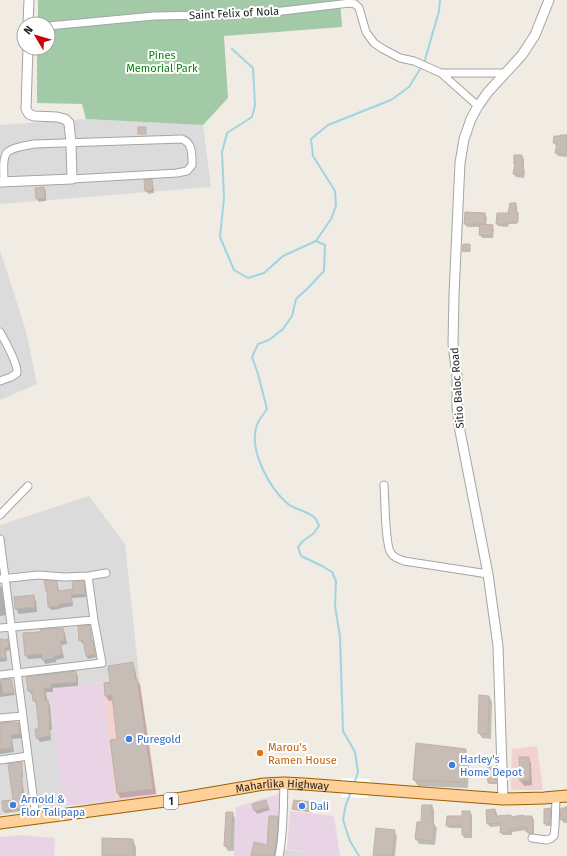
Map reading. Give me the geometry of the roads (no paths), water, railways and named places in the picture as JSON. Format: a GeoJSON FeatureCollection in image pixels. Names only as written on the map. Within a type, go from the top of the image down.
{"type":"FeatureCollection","features":[{"type":"Feature","properties":{"kind":"main road","name":"Maharlika Highway"},"geometry":{"type":"LineString","coordinates":[[0,823],[165,802],[264,784],[284,783],[503,798],[561,797]]}},
{"type":"Feature","properties":{"kind":"street"},"geometry":{"type":"LineString","coordinates":[[28,16],[29,0]]}},
{"type":"Feature","properties":{"kind":"street","name":"Sitio Baloc Road"},"geometry":{"type":"LineString","coordinates":[[503,798],[498,646],[488,574],[460,431],[457,407],[457,376],[453,344],[460,163],[464,139],[471,119],[478,106],[488,92],[522,55],[535,35],[549,0]]}},
{"type":"Feature","properties":{"kind":"street","name":"Saint Felix of Nola"},"geometry":{"type":"LineString","coordinates":[[56,25],[154,16],[265,13],[350,3],[355,4],[359,8],[366,32],[374,43],[400,58],[414,61],[441,73]]}},
{"type":"Feature","properties":{"kind":"street"},"geometry":{"type":"LineString","coordinates":[[28,56],[26,109],[29,114],[34,116],[58,117],[65,119],[69,123],[72,179]]}},
{"type":"Feature","properties":{"kind":"street"},"geometry":{"type":"LineString","coordinates":[[441,73],[506,73]]}},
{"type":"Feature","properties":{"kind":"street"},"geometry":{"type":"LineString","coordinates":[[441,73],[478,106]]}},
{"type":"Feature","properties":{"kind":"street"},"geometry":{"type":"LineString","coordinates":[[182,139],[191,146],[192,165],[186,170],[177,173],[2,182],[2,162],[9,150],[34,144],[71,143],[182,139]]}},
{"type":"Feature","properties":{"kind":"street"},"geometry":{"type":"LineString","coordinates":[[0,332],[3,343],[18,368],[17,373],[12,377],[0,381]]}},
{"type":"Feature","properties":{"kind":"street"},"geometry":{"type":"LineString","coordinates":[[384,485],[386,535],[390,553],[396,558],[404,561],[488,574]]}},
{"type":"Feature","properties":{"kind":"street"},"geometry":{"type":"LineString","coordinates":[[0,516],[28,486]]}},
{"type":"Feature","properties":{"kind":"street"},"geometry":{"type":"LineString","coordinates":[[0,539],[2,579],[12,627],[36,818]]}},
{"type":"Feature","properties":{"kind":"street"},"geometry":{"type":"LineString","coordinates":[[2,579],[38,575],[65,577],[88,576],[106,573]]}},
{"type":"Feature","properties":{"kind":"street"},"geometry":{"type":"LineString","coordinates":[[0,675],[102,662],[88,576]]}},
{"type":"Feature","properties":{"kind":"street"},"geometry":{"type":"LineString","coordinates":[[0,628],[94,620]]}},
{"type":"Feature","properties":{"kind":"street"},"geometry":{"type":"LineString","coordinates":[[0,718],[23,716]]}},
{"type":"Feature","properties":{"kind":"street"},"geometry":{"type":"LineString","coordinates":[[0,760],[28,756]]}},
{"type":"Feature","properties":{"kind":"street"},"geometry":{"type":"LineString","coordinates":[[279,856],[283,828],[284,783]]}},
{"type":"Feature","properties":{"kind":"street"},"geometry":{"type":"LineString","coordinates":[[532,838],[546,840],[554,836],[561,797]]}},
{"type":"Feature","properties":{"kind":"waterway"},"geometry":{"type":"LineString","coordinates":[[424,63],[439,11],[440,0]]}},
{"type":"Feature","properties":{"kind":"waterway"},"geometry":{"type":"LineString","coordinates":[[232,49],[253,68],[255,105],[252,117],[227,133],[222,152],[224,198],[220,237],[234,270],[248,278],[264,273],[283,256],[316,241],[331,219],[336,206],[335,191],[313,156],[311,139],[328,125],[391,100],[409,87],[422,66]]}},
{"type":"Feature","properties":{"kind":"waterway"},"geometry":{"type":"LineString","coordinates":[[316,241],[325,245],[324,271],[296,299],[292,316],[283,329],[269,340],[258,344],[252,357],[267,409],[257,425],[255,445],[262,468],[267,478],[281,497],[291,506],[313,516],[319,526],[313,534],[303,541],[298,547],[301,556],[332,572],[336,581],[335,606],[340,637],[343,731],[355,752],[358,772],[354,784]]}},
{"type":"Feature","properties":{"kind":"waterway"},"geometry":{"type":"LineString","coordinates":[[351,792],[346,804],[343,820],[350,841],[359,856]]}},
{"type":"Feature","properties":{"kind":"place","name":"Puregold"},"geometry":{"type":"Point","coordinates":[129,739]}},
{"type":"Feature","properties":{"kind":"place","name":"Marou’s Ramen House"},"geometry":{"type":"Point","coordinates":[260,753]}},
{"type":"Feature","properties":{"kind":"place","name":"Harley's Home Depot"},"geometry":{"type":"Point","coordinates":[452,765]}},
{"type":"Feature","properties":{"kind":"place","name":"Arnold & Flor Talipapa"},"geometry":{"type":"Point","coordinates":[13,805]}},
{"type":"Feature","properties":{"kind":"place","name":"Dali"},"geometry":{"type":"Point","coordinates":[302,806]}},
{"type":"Feature","properties":{"kind":"park label","name":"Pines Memorial Park"},"geometry":{"type":"Point","coordinates":[162,61]}}]}
